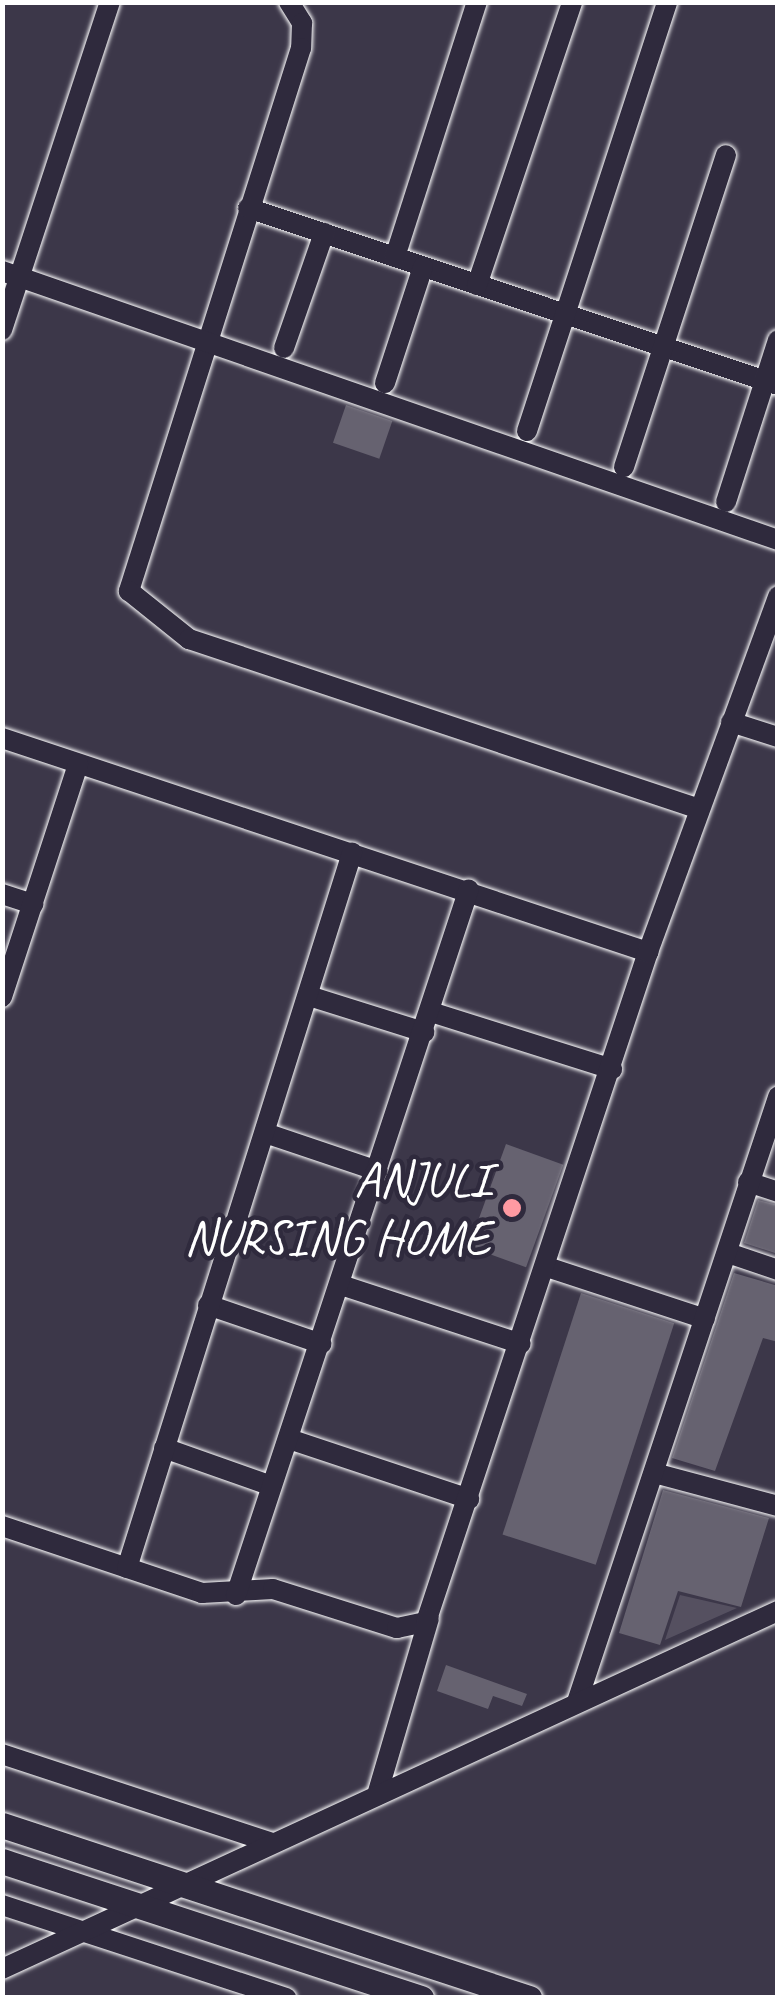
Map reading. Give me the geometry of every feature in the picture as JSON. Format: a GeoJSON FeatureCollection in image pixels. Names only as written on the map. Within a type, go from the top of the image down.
{"type":"FeatureCollection","features":[{"type":"Feature","properties":{"kind":"street"},"geometry":{"type":"LineString","coordinates":[[2,330],[11,274],[110,2]]}},
{"type":"Feature","properties":{"kind":"street"},"geometry":{"type":"LineString","coordinates":[[288,2],[302,23],[300,48],[130,569],[136,604],[189,640],[699,808]]}},
{"type":"Feature","properties":{"kind":"street"},"geometry":{"type":"LineString","coordinates":[[395,257],[478,2]]}},
{"type":"Feature","properties":{"kind":"street"},"geometry":{"type":"LineString","coordinates":[[477,284],[572,2]]}},
{"type":"Feature","properties":{"kind":"street"},"geometry":{"type":"LineString","coordinates":[[527,431],[667,2]]}},
{"type":"Feature","properties":{"kind":"street"},"geometry":{"type":"LineString","coordinates":[[624,467],[726,155]]}},
{"type":"Feature","properties":{"kind":"street"},"geometry":{"type":"LineString","coordinates":[[248,208],[771,383]]}},
{"type":"Feature","properties":{"kind":"street"},"geometry":{"type":"LineString","coordinates":[[284,348],[324,233]]}},
{"type":"Feature","properties":{"kind":"street"},"geometry":{"type":"LineString","coordinates":[[385,384],[423,266]]}},
{"type":"Feature","properties":{"kind":"street"},"geometry":{"type":"LineString","coordinates":[[11,274],[778,540]]}},
{"type":"Feature","properties":{"kind":"street"},"geometry":{"type":"LineString","coordinates":[[726,502],[771,383],[778,340]]}},
{"type":"Feature","properties":{"kind":"street"},"geometry":{"type":"LineString","coordinates":[[2,1526],[127,1568],[236,1595],[273,1589],[410,1630],[426,1622],[470,1499],[648,952],[778,596]]}},
{"type":"Feature","properties":{"kind":"street"},"geometry":{"type":"LineString","coordinates":[[731,722],[778,737]]}},
{"type":"Feature","properties":{"kind":"street"},"geometry":{"type":"LineString","coordinates":[[2,738],[469,889],[648,952]]}},
{"type":"Feature","properties":{"kind":"street"},"geometry":{"type":"LineString","coordinates":[[2,997],[78,764]]}},
{"type":"Feature","properties":{"kind":"street"},"geometry":{"type":"LineString","coordinates":[[127,1568],[352,853]]}},
{"type":"Feature","properties":{"kind":"street"},"geometry":{"type":"LineString","coordinates":[[236,1595],[322,1344],[469,889]]}},
{"type":"Feature","properties":{"kind":"street"},"geometry":{"type":"LineString","coordinates":[[2,894],[33,904]]}},
{"type":"Feature","properties":{"kind":"street"},"geometry":{"type":"LineString","coordinates":[[309,996],[612,1069]]}},
{"type":"Feature","properties":{"kind":"street"},"geometry":{"type":"LineString","coordinates":[[577,1702],[776,1107]]}},
{"type":"Feature","properties":{"kind":"street"},"geometry":{"type":"LineString","coordinates":[[266,1133],[378,1171]]}},
{"type":"Feature","properties":{"kind":"street"},"geometry":{"type":"LineString","coordinates":[[748,1182],[778,1192]]}},
{"type":"Feature","properties":{"kind":"street"},"geometry":{"type":"LineString","coordinates":[[728,1253],[778,1270]]}},
{"type":"Feature","properties":{"kind":"street"},"geometry":{"type":"LineString","coordinates":[[546,1267],[705,1319]]}},
{"type":"Feature","properties":{"kind":"street"},"geometry":{"type":"LineString","coordinates":[[341,1285],[521,1344]]}},
{"type":"Feature","properties":{"kind":"street"},"geometry":{"type":"LineString","coordinates":[[208,1305],[322,1344]]}},
{"type":"Feature","properties":{"kind":"street"},"geometry":{"type":"LineString","coordinates":[[289,1439],[470,1499]]}},
{"type":"Feature","properties":{"kind":"street"},"geometry":{"type":"LineString","coordinates":[[164,1448],[272,1486]]}},
{"type":"Feature","properties":{"kind":"street"},"geometry":{"type":"LineString","coordinates":[[654,1472],[778,1506]]}},
{"type":"Feature","properties":{"kind":"street"},"geometry":{"type":"LineString","coordinates":[[376,1795],[440,1582]]}},
{"type":"Feature","properties":{"kind":"street"},"geometry":{"type":"LineString","coordinates":[[2,1969],[178,1883],[774,1613],[778,1589]]}},
{"type":"Feature","properties":{"kind":"street"},"geometry":{"type":"LineString","coordinates":[[2,1754],[273,1843]]}},
{"type":"Feature","properties":{"kind":"street"},"geometry":{"type":"LineString","coordinates":[[2,1825],[530,1998]]}},
{"type":"Feature","properties":{"kind":"street"},"geometry":{"type":"LineString","coordinates":[[2,1861],[379,1991],[422,1998]]}},
{"type":"Feature","properties":{"kind":"street"},"geometry":{"type":"LineString","coordinates":[[2,1906],[286,1998]]}},
{"type":"Feature","properties":{"kind":"shaded area"},"geometry":{"type":"Polygon","coordinates":[[[680,1595],[737,1608],[665,1640],[680,1595]]]}},
{"type":"Feature","properties":{"kind":"building"},"geometry":{"type":"Polygon","coordinates":[[[346,405],[392,421],[379,459],[333,443],[346,405]]]}},
{"type":"Feature","properties":{"kind":"building"},"geometry":{"type":"Polygon","coordinates":[[[506,1144],[563,1165],[526,1267],[469,1246],[506,1144]]]}},
{"type":"Feature","properties":{"kind":"building"},"geometry":{"type":"Polygon","coordinates":[[[758,1200],[778,1205],[778,1254],[744,1243],[758,1200]]]}},
{"type":"Feature","properties":{"kind":"building"},"geometry":{"type":"Polygon","coordinates":[[[734,1273],[778,1286],[778,1342],[763,1338],[715,1471],[672,1458],[734,1273]]]}},
{"type":"Feature","properties":{"kind":"building"},"geometry":{"type":"Polygon","coordinates":[[[581,1293],[674,1323],[596,1565],[503,1535],[581,1293]]]}},
{"type":"Feature","properties":{"kind":"building"},"geometry":{"type":"Polygon","coordinates":[[[663,1490],[769,1518],[741,1607],[678,1591],[660,1645],[619,1633],[663,1490]]]}},
{"type":"Feature","properties":{"kind":"building"},"geometry":{"type":"Polygon","coordinates":[[[446,1665],[527,1694],[522,1706],[493,1696],[488,1709],[437,1691],[446,1665]]]}},
{"type":"Feature","properties":{"kind":"place","name":"ANJULI NURSING HOME"},"geometry":{"type":"Point","coordinates":[512,1208]}}]}
